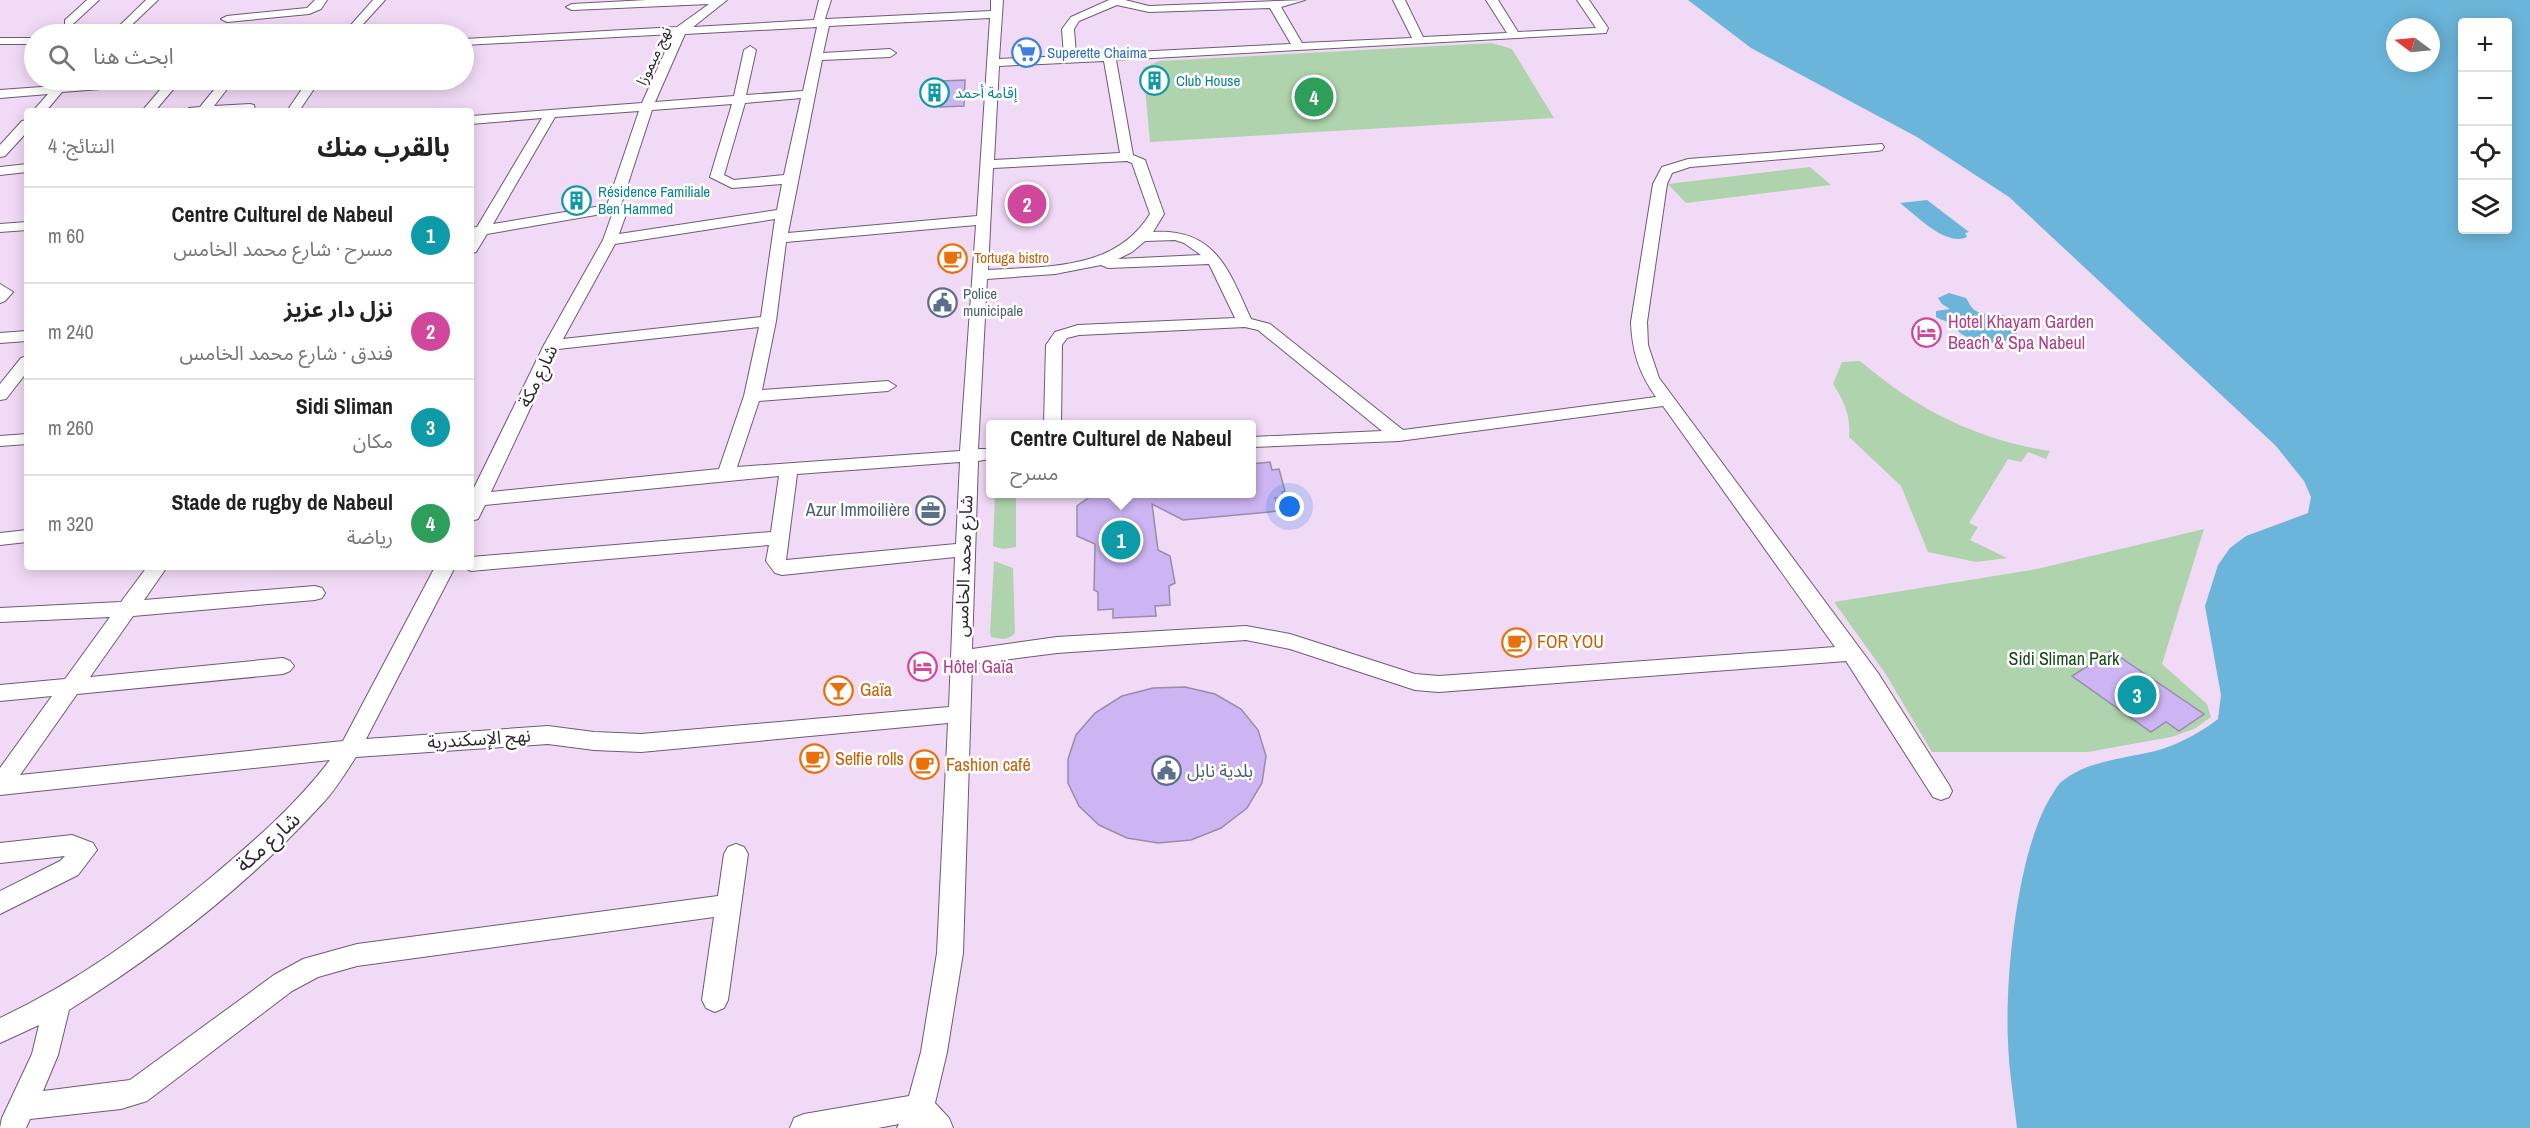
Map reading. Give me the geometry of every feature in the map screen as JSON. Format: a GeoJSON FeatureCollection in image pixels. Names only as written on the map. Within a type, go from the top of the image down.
{"type":"FeatureCollection","features":[{"type":"Feature","properties":{"kind":"street"},"geometry":{"type":"LineString","coordinates":[[69,22],[93,0]]}},
{"type":"Feature","properties":{"kind":"street"},"geometry":{"type":"LineString","coordinates":[[127,24],[152,0]]}},
{"type":"Feature","properties":{"kind":"street"},"geometry":{"type":"LineString","coordinates":[[227,19],[309,11],[317,7],[321,0]]}},
{"type":"Feature","properties":{"kind":"street"},"geometry":{"type":"LineString","coordinates":[[357,24],[380,0]]}},
{"type":"Feature","properties":{"kind":"street"},"geometry":{"type":"LineString","coordinates":[[474,40],[565,18],[654,2],[715,0]]}},
{"type":"Feature","properties":{"kind":"street","name":"نهج ميموزا"},"geometry":{"type":"LineString","coordinates":[[613,208],[647,107],[681,30],[721,0]]}},
{"type":"Feature","properties":{"kind":"street"},"geometry":{"type":"LineString","coordinates":[[726,474],[752,396],[768,321],[783,213],[817,57],[825,0]]}},
{"type":"Feature","properties":{"kind":"street"},"geometry":{"type":"LineString","coordinates":[[1070,58],[1068,29],[1075,19],[1115,0],[1149,9],[1274,5],[1299,0]]}},
{"type":"Feature","properties":{"kind":"street"},"geometry":{"type":"LineString","coordinates":[[1399,0],[1419,40]]}},
{"type":"Feature","properties":{"kind":"street"},"geometry":{"type":"LineString","coordinates":[[1492,0],[1514,36]]}},
{"type":"Feature","properties":{"kind":"street"},"geometry":{"type":"LineString","coordinates":[[994,63],[1603,30],[1583,0]]}},
{"type":"Feature","properties":{"kind":"street"},"geometry":{"type":"LineString","coordinates":[[1274,5],[1298,46]]}},
{"type":"Feature","properties":{"kind":"street"},"geometry":{"type":"LineString","coordinates":[[222,24],[237,6]]}},
{"type":"Feature","properties":{"kind":"street"},"geometry":{"type":"LineString","coordinates":[[565,18],[681,30],[822,22],[996,7]]}},
{"type":"Feature","properties":{"kind":"street","name":"شارع محمد الخامس"},"geometry":{"type":"LineString","coordinates":[[916,1118],[934,1052],[950,953],[964,550],[996,7]]}},
{"type":"Feature","properties":{"kind":"street"},"geometry":{"type":"LineString","coordinates":[[0,41],[24,41]]}},
{"type":"Feature","properties":{"kind":"street"},"geometry":{"type":"LineString","coordinates":[[750,50],[740,100],[717,177],[732,184],[790,179]]}},
{"type":"Feature","properties":{"kind":"street"},"geometry":{"type":"LineString","coordinates":[[817,57],[890,52]]}},
{"type":"Feature","properties":{"kind":"street"},"geometry":{"type":"LineString","coordinates":[[1109,56],[1127,157]]}},
{"type":"Feature","properties":{"kind":"street"},"geometry":{"type":"LineString","coordinates":[[0,94],[26,90]]}},
{"type":"Feature","properties":{"kind":"street"},"geometry":{"type":"LineString","coordinates":[[42,108],[58,90]]}},
{"type":"Feature","properties":{"kind":"street"},"geometry":{"type":"LineString","coordinates":[[151,108],[166,90]]}},
{"type":"Feature","properties":{"kind":"street"},"geometry":{"type":"LineString","coordinates":[[201,108],[218,90]]}},
{"type":"Feature","properties":{"kind":"street"},"geometry":{"type":"LineString","coordinates":[[295,108],[307,90]]}},
{"type":"Feature","properties":{"kind":"street"},"geometry":{"type":"LineString","coordinates":[[474,120],[808,94]]}},
{"type":"Feature","properties":{"kind":"street"},"geometry":{"type":"LineString","coordinates":[[230,108],[250,108]]}},
{"type":"Feature","properties":{"kind":"street"},"geometry":{"type":"LineString","coordinates":[[477,231],[550,114]]}},
{"type":"Feature","properties":{"kind":"street"},"geometry":{"type":"LineString","coordinates":[[0,153],[24,127]]}},
{"type":"Feature","properties":{"kind":"street"},"geometry":{"type":"LineString","coordinates":[[1876,147],[1688,163],[1667,170],[1663,175],[1639,322],[1644,362],[1651,378],[1851,652],[1941,791]]}},
{"type":"Feature","properties":{"kind":"street"},"geometry":{"type":"LineString","coordinates":[[988,164],[1127,157],[1138,160],[1157,214],[1152,227],[1127,250],[1096,264]]}},
{"type":"Feature","properties":{"kind":"street"},"geometry":{"type":"LineString","coordinates":[[0,171],[24,168]]}},
{"type":"Feature","properties":{"kind":"street"},"geometry":{"type":"LineString","coordinates":[[477,231],[613,208]]}},
{"type":"Feature","properties":{"kind":"street","name":"شارع مكة"},"geometry":{"type":"LineString","coordinates":[[474,505],[552,345],[610,240],[622,210],[613,208]]}},
{"type":"Feature","properties":{"kind":"street"},"geometry":{"type":"LineString","coordinates":[[610,240],[783,213]]}},
{"type":"Feature","properties":{"kind":"street"},"geometry":{"type":"LineString","coordinates":[[779,238],[984,220]]}},
{"type":"Feature","properties":{"kind":"street"},"geometry":{"type":"LineString","coordinates":[[0,228],[24,226]]}},
{"type":"Feature","properties":{"kind":"street"},"geometry":{"type":"LineString","coordinates":[[1142,237],[1176,236],[1196,242],[1214,259],[1245,322]]}},
{"type":"Feature","properties":{"kind":"street"},"geometry":{"type":"LineString","coordinates":[[981,275],[1096,264],[1214,259]]}},
{"type":"Feature","properties":{"kind":"street"},"geometry":{"type":"LineString","coordinates":[[0,289],[4,292],[0,298]]}},
{"type":"Feature","properties":{"kind":"street"},"geometry":{"type":"LineString","coordinates":[[552,345],[768,321]]}},
{"type":"Feature","properties":{"kind":"street"},"geometry":{"type":"LineString","coordinates":[[1052,420],[1054,345],[1061,335],[1078,330],[1245,322],[1264,327],[1399,436]]}},
{"type":"Feature","properties":{"kind":"street"},"geometry":{"type":"LineString","coordinates":[[0,339],[24,336]]}},
{"type":"Feature","properties":{"kind":"street"},"geometry":{"type":"LineString","coordinates":[[0,395],[24,365]]}},
{"type":"Feature","properties":{"kind":"street"},"geometry":{"type":"LineString","coordinates":[[752,396],[888,386]]}},
{"type":"Feature","properties":{"kind":"street"},"geometry":{"type":"LineString","coordinates":[[1256,442],[1399,436],[1668,400]]}},
{"type":"Feature","properties":{"kind":"street"},"geometry":{"type":"LineString","coordinates":[[0,441],[24,439]]}},
{"type":"Feature","properties":{"kind":"street"},"geometry":{"type":"LineString","coordinates":[[474,505],[726,474],[986,454]]}},
{"type":"Feature","properties":{"kind":"street"},"geometry":{"type":"LineString","coordinates":[[789,469],[776,561],[782,568],[964,550]]}},
{"type":"Feature","properties":{"kind":"street"},"geometry":{"type":"LineString","coordinates":[[0,539],[24,536]]}},
{"type":"Feature","properties":{"kind":"street"},"geometry":{"type":"LineString","coordinates":[[474,564],[778,538]]}},
{"type":"Feature","properties":{"kind":"street"},"geometry":{"type":"LineString","coordinates":[[0,785],[155,570]]}},
{"type":"Feature","properties":{"kind":"street","name":"شارع مكة"},"geometry":{"type":"LineString","coordinates":[[0,1031],[58,1003],[108,972],[181,916],[267,845],[315,797],[350,749],[443,570]]}},
{"type":"Feature","properties":{"kind":"street"},"geometry":{"type":"LineString","coordinates":[[0,615],[127,609],[315,593]]}},
{"type":"Feature","properties":{"kind":"street"},"geometry":{"type":"LineString","coordinates":[[960,658],[1058,645],[1246,633],[1273,636],[1312,646],[1418,682],[1452,684],[1851,652]]}},
{"type":"Feature","properties":{"kind":"street"},"geometry":{"type":"LineString","coordinates":[[0,693],[283,666]]}},
{"type":"Feature","properties":{"kind":"street","name":"نهج الإسكندرية"},"geometry":{"type":"LineString","coordinates":[[0,785],[350,749],[548,735],[594,741],[641,743],[958,714]]}},
{"type":"Feature","properties":{"kind":"street"},"geometry":{"type":"LineString","coordinates":[[0,853],[72,845],[84,850],[69,868],[0,903]]}},
{"type":"Feature","properties":{"kind":"street"},"geometry":{"type":"LineString","coordinates":[[715,1000],[736,854]]}},
{"type":"Feature","properties":{"kind":"street"},"geometry":{"type":"LineString","coordinates":[[18,1117],[137,1092],[283,983],[312,967],[357,955],[728,905]]}},
{"type":"Feature","properties":{"kind":"street"},"geometry":{"type":"LineString","coordinates":[[18,1117],[45,1054],[58,1003]]}},
{"type":"Feature","properties":{"kind":"street"},"geometry":{"type":"LineString","coordinates":[[804,1128],[916,1118],[939,1128]]}},
{"type":"Feature","properties":{"kind":"green space"},"geometry":{"type":"Polygon","coordinates":[[[1492,43],[1512,49],[1554,118],[1150,142],[1143,68],[1159,61],[1492,43]]]}},
{"type":"Feature","properties":{"kind":"green space"},"geometry":{"type":"Polygon","coordinates":[[[1810,167],[1831,185],[1686,203],[1668,184],[1810,167]]]}},
{"type":"Feature","properties":{"kind":"green space"},"geometry":{"type":"Polygon","coordinates":[[[1860,361],[1904,394],[1949,420],[1997,439],[2050,451],[2046,459],[2028,452],[2021,462],[2008,459],[1969,523],[1978,527],[1970,540],[2007,558],[1976,562],[1928,552],[1901,486],[1849,437],[1846,409],[1833,384],[1842,362],[1860,361]]]}},
{"type":"Feature","properties":{"kind":"green space"},"geometry":{"type":"Polygon","coordinates":[[[995,498],[1016,498],[1016,547],[1003,549],[993,546],[995,498]]]}},
{"type":"Feature","properties":{"kind":"green space","name":"Sidi Sliman Park"},"geometry":{"type":"Polygon","coordinates":[[[2204,529],[2162,664],[2207,704],[2211,717],[2194,729],[2171,737],[2088,752],[1932,752],[1885,673],[1834,602],[2037,569],[2204,529]]]}},
{"type":"Feature","properties":{"kind":"green space"},"geometry":{"type":"Polygon","coordinates":[[[994,561],[1013,568],[1015,633],[1004,639],[991,637],[990,632],[994,561]]]}},
{"type":"Feature","properties":{"kind":"water"},"geometry":{"type":"Polygon","coordinates":[[[1688,0],[2530,0],[2530,1128],[2017,1128],[2009,1053],[2011,951],[2021,883],[2029,851],[2050,798],[2060,783],[2083,769],[2170,746],[2218,719],[2221,695],[2205,606],[2218,565],[2230,548],[2246,536],[2308,513],[2311,497],[2304,481],[2276,446],[2009,197],[1917,137],[1751,48],[1688,0]]]}},
{"type":"Feature","properties":{"kind":"water"},"geometry":{"type":"Polygon","coordinates":[[[1927,200],[1969,232],[1965,233],[1967,237],[1950,238],[1941,234],[1900,203],[1927,200]]]}},
{"type":"Feature","properties":{"kind":"water"},"geometry":{"type":"Polygon","coordinates":[[[1949,293],[1966,298],[1972,308],[1978,312],[2007,317],[2015,325],[2017,333],[2012,338],[1999,343],[1984,342],[1963,335],[1949,323],[1936,317],[1936,311],[1950,309],[1938,298],[1949,293]]]}},
{"type":"Feature","properties":{"kind":"building"},"geometry":{"type":"Polygon","coordinates":[[[965,80],[964,106],[940,107],[942,81],[965,80]]]}},
{"type":"Feature","properties":{"kind":"building"},"geometry":{"type":"Polygon","coordinates":[[[1041,195],[1042,211],[1020,213],[1018,197],[1041,195]]]}},
{"type":"Feature","properties":{"kind":"building"},"geometry":{"type":"Polygon","coordinates":[[[1270,462],[1272,470],[1279,469],[1285,491],[1282,492],[1284,497],[1275,498],[1279,511],[1183,520],[1152,504],[1158,550],[1170,556],[1175,583],[1169,586],[1170,605],[1155,606],[1156,616],[1113,618],[1113,609],[1098,610],[1098,592],[1094,590],[1095,544],[1077,536],[1077,506],[1088,498],[1256,498],[1256,463],[1270,462]]]}},
{"type":"Feature","properties":{"kind":"building"},"geometry":{"type":"Polygon","coordinates":[[[2111,651],[2204,714],[2179,731],[2166,722],[2151,732],[2072,676],[2111,651]]]}},
{"type":"Feature","properties":{"kind":"building","name":"بلدية نابل"},"geometry":{"type":"Polygon","coordinates":[[[1185,687],[1215,694],[1241,709],[1258,730],[1266,756],[1262,783],[1247,808],[1221,828],[1191,840],[1158,843],[1127,838],[1099,825],[1079,806],[1068,783],[1068,759],[1076,735],[1095,713],[1122,696],[1153,688],[1185,687]]]}},
{"type":"Feature","properties":{"kind":"place","name":"Superette Chaima"},"geometry":{"type":"Point","coordinates":[1026,53]}},
{"type":"Feature","properties":{"kind":"place","name":"Club House"},"geometry":{"type":"Point","coordinates":[1155,81]}},
{"type":"Feature","properties":{"kind":"place","name":"إقامة أحمد"},"geometry":{"type":"Point","coordinates":[934,93]}},
{"type":"Feature","properties":{"kind":"place","name":"Stade de rugby de Nabeul"},"geometry":{"type":"Point","coordinates":[1314,97]}},
{"type":"Feature","properties":{"kind":"place","name":"Résidence Familiale Ben Hammed"},"geometry":{"type":"Point","coordinates":[577,201]}},
{"type":"Feature","properties":{"kind":"place","name":"نزل دار عزيز"},"geometry":{"type":"Point","coordinates":[1027,204]}},
{"type":"Feature","properties":{"kind":"place","name":"Tortuga bistro"},"geometry":{"type":"Point","coordinates":[953,258]}},
{"type":"Feature","properties":{"kind":"place","name":"Police municipale"},"geometry":{"type":"Point","coordinates":[942,303]}},
{"type":"Feature","properties":{"kind":"place","name":"Hotel Khayam Garden Beach & Spa Nabeul"},"geometry":{"type":"Point","coordinates":[1927,332]}},
{"type":"Feature","properties":{"kind":"place","name":"Azur Immoilière"},"geometry":{"type":"Point","coordinates":[931,510]}},
{"type":"Feature","properties":{"kind":"place","name":"Centre Culturel de Nabeul"},"geometry":{"type":"Point","coordinates":[1121,540]}},
{"type":"Feature","properties":{"kind":"place","name":"FOR YOU"},"geometry":{"type":"Point","coordinates":[1516,642]}},
{"type":"Feature","properties":{"kind":"place","name":"Hôtel Gaïa"},"geometry":{"type":"Point","coordinates":[922,667]}},
{"type":"Feature","properties":{"kind":"place","name":"Gaïa"},"geometry":{"type":"Point","coordinates":[839,690]}},
{"type":"Feature","properties":{"kind":"place","name":"Sidi Sliman"},"geometry":{"type":"Point","coordinates":[2137,695]}},
{"type":"Feature","properties":{"kind":"place","name":"Selfie rolls"},"geometry":{"type":"Point","coordinates":[814,759]}},
{"type":"Feature","properties":{"kind":"place","name":"Fashion café"},"geometry":{"type":"Point","coordinates":[925,765]}},
{"type":"Feature","properties":{"kind":"place","name":"بلدية نابل"},"geometry":{"type":"Point","coordinates":[1166,771]}}]}
